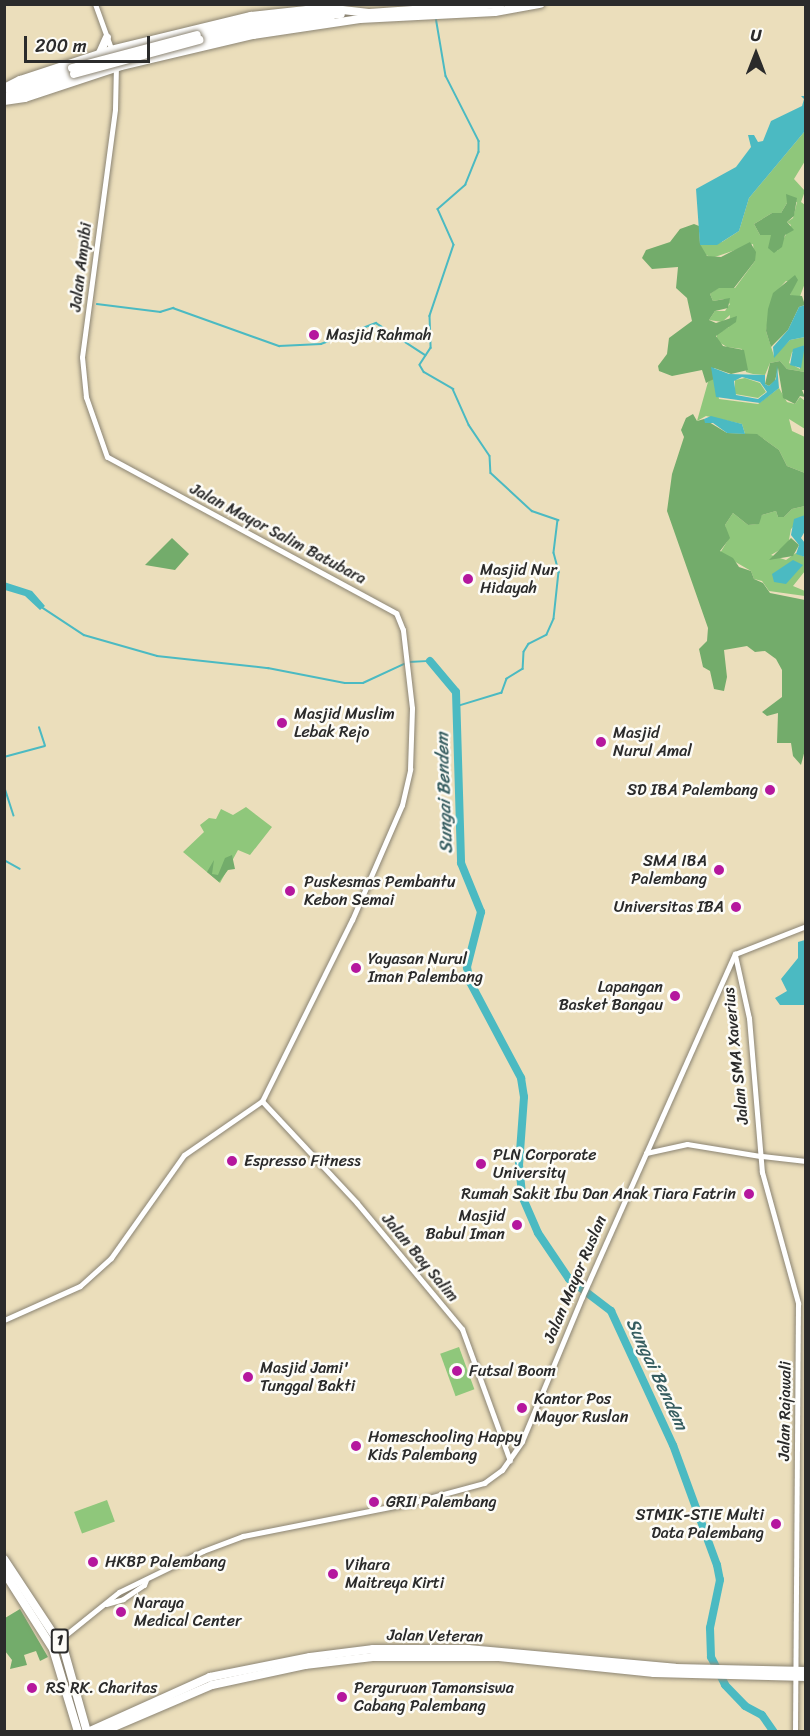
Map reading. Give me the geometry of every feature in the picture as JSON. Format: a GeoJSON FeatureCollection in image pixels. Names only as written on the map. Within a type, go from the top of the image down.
{"type":"FeatureCollection","features":[{"type":"Feature","properties":{"kind":"highway"},"geometry":{"type":"LineString","coordinates":[[444,12],[501,4]]}},
{"type":"Feature","properties":{"kind":"highway"},"geometry":{"type":"LineString","coordinates":[[4,90],[198,38],[263,26],[361,16],[540,4]]}},
{"type":"Feature","properties":{"kind":"highway"},"geometry":{"type":"LineString","coordinates":[[4,90],[20,80],[111,49],[181,32],[297,10],[325,8],[361,16]]}},
{"type":"Feature","properties":{"kind":"highway"},"geometry":{"type":"LineString","coordinates":[[4,99],[117,67],[253,35],[361,16]]}},
{"type":"Feature","properties":{"kind":"highway"},"geometry":{"type":"LineString","coordinates":[[181,32],[179,46],[185,51]]}},
{"type":"Feature","properties":{"kind":"highway"},"geometry":{"type":"LineString","coordinates":[[97,55],[107,37],[121,47]]}},
{"type":"Feature","properties":{"kind":"highway"},"geometry":{"type":"LineString","coordinates":[[136,43],[125,56],[138,62]]}},
{"type":"Feature","properties":{"kind":"highway"},"geometry":{"type":"LineString","coordinates":[[97,55],[105,61],[98,74]]}},
{"type":"Feature","properties":{"kind":"highway"},"geometry":{"type":"LineString","coordinates":[[4,99],[73,71]]}},
{"type":"Feature","properties":{"kind":"highway","name":"1"},"geometry":{"type":"LineString","coordinates":[[4,1559],[59,1636],[68,1660],[87,1731]]}},
{"type":"Feature","properties":{"kind":"highway","name":"1"},"geometry":{"type":"LineString","coordinates":[[4,1572],[54,1649],[78,1731]]}},
{"type":"Feature","properties":{"kind":"highway"},"geometry":{"type":"LineString","coordinates":[[59,1636],[88,1722],[100,1729]]}},
{"type":"Feature","properties":{"kind":"highway","name":"Jalan Veteran"},"geometry":{"type":"LineString","coordinates":[[87,1731],[100,1729],[210,1677],[310,1657],[373,1649],[468,1649],[707,1673],[796,1673]]}},
{"type":"Feature","properties":{"kind":"highway"},"geometry":{"type":"LineString","coordinates":[[796,1673],[806,1671]]}},
{"type":"Feature","properties":{"kind":"highway"},"geometry":{"type":"LineString","coordinates":[[796,1673],[806,1677]]}},
{"type":"Feature","properties":{"kind":"street","name":"Jalan Ampibi"},"geometry":{"type":"LineString","coordinates":[[95,4],[117,67],[118,77],[82,357],[86,397],[107,457]]}},
{"type":"Feature","properties":{"kind":"street","name":"Jalan Mayor Salim Batubara"},"geometry":{"type":"LineString","coordinates":[[107,457],[394,611],[402,625],[407,668],[410,752],[402,805],[352,920],[262,1101]]}},
{"type":"Feature","properties":{"kind":"street"},"geometry":{"type":"LineString","coordinates":[[735,954],[806,926]]}},
{"type":"Feature","properties":{"kind":"street","name":"Jalan Mayor Ruslan"},"geometry":{"type":"LineString","coordinates":[[59,1636],[128,1587],[243,1536],[364,1513],[484,1483],[510,1461],[522,1441],[586,1287],[735,954]]}},
{"type":"Feature","properties":{"kind":"street","name":"Jalan SMA Xaverius"},"geometry":{"type":"LineString","coordinates":[[735,954],[749,1018],[764,1180]]}},
{"type":"Feature","properties":{"kind":"street"},"geometry":{"type":"LineString","coordinates":[[4,1320],[80,1286],[111,1258],[184,1155],[262,1101]]}},
{"type":"Feature","properties":{"kind":"street","name":"Jalan Bay Salim"},"geometry":{"type":"LineString","coordinates":[[262,1101],[357,1203],[462,1329],[510,1461]]}},
{"type":"Feature","properties":{"kind":"street"},"geometry":{"type":"LineString","coordinates":[[646,1153],[687,1144],[806,1161]]}},
{"type":"Feature","properties":{"kind":"street","name":"Jalan Rajawali"},"geometry":{"type":"LineString","coordinates":[[764,1180],[798,1303],[795,1731]]}},
{"type":"Feature","properties":{"kind":"street","name":"Jalan Mayor Ruslan"},"geometry":{"type":"LineString","coordinates":[[106,1604],[131,1594],[146,1580]]}},
{"type":"Feature","properties":{"kind":"street"},"geometry":{"type":"LineString","coordinates":[[128,1587],[131,1594]]}},
{"type":"Feature","properties":{"kind":"green space"},"geometry":{"type":"Polygon","coordinates":[[[805,131],[805,161],[794,179],[805,191],[801,202],[805,205],[805,283],[799,299],[790,295],[795,283],[786,281],[773,295],[766,331],[774,356],[790,340],[805,337],[805,345],[792,352],[789,363],[800,369],[800,354],[805,350],[805,372],[787,369],[780,361],[770,363],[765,375],[746,372],[742,349],[727,347],[717,341],[717,334],[729,327],[730,315],[722,322],[709,320],[715,311],[725,311],[730,304],[724,299],[713,301],[710,294],[718,288],[735,288],[755,261],[753,244],[712,258],[704,254],[700,245],[722,242],[739,231],[749,198],[805,131]],[[797,202],[787,203],[781,213],[772,213],[754,224],[760,235],[771,235],[777,251],[791,225],[787,222],[793,218],[797,202]]]}},
{"type":"Feature","properties":{"kind":"green space"},"geometry":{"type":"Polygon","coordinates":[[[786,194],[797,198],[794,216],[787,222],[794,230],[785,235],[782,247],[774,253],[768,248],[771,235],[760,235],[754,224],[772,213],[781,213],[787,203],[786,194]]]}},
{"type":"Feature","properties":{"kind":"green space"},"geometry":{"type":"Polygon","coordinates":[[[694,224],[699,226],[700,244],[707,256],[721,257],[750,242],[756,252],[755,261],[734,288],[719,288],[710,294],[713,301],[730,298],[728,308],[715,311],[709,320],[716,323],[737,316],[736,322],[716,336],[723,346],[744,350],[748,370],[731,374],[714,368],[714,379],[706,383],[702,370],[672,376],[659,371],[658,366],[667,354],[669,338],[692,321],[687,298],[676,288],[678,267],[652,269],[642,258],[646,250],[670,242],[680,229],[694,224]]]}},
{"type":"Feature","properties":{"kind":"green space"},"geometry":{"type":"Polygon","coordinates":[[[795,275],[798,280],[790,295],[802,296],[805,305],[799,307],[788,330],[771,347],[766,331],[768,309],[773,293],[795,275]]]}},
{"type":"Feature","properties":{"kind":"green space"},"geometry":{"type":"Polygon","coordinates":[[[780,361],[787,369],[805,372],[805,390],[802,390],[805,397],[800,396],[795,404],[783,398],[778,368],[775,381],[769,386],[765,384],[770,363],[780,361]]]}},
{"type":"Feature","properties":{"kind":"green space"},"geometry":{"type":"Polygon","coordinates":[[[715,377],[719,399],[758,404],[779,388],[787,402],[795,404],[800,397],[805,401],[805,429],[789,419],[792,431],[805,437],[805,473],[787,466],[779,450],[758,435],[745,434],[742,424],[706,416],[697,421],[708,382],[715,377]]]}},
{"type":"Feature","properties":{"kind":"green space"},"geometry":{"type":"Polygon","coordinates":[[[745,378],[760,383],[766,392],[758,398],[735,394],[735,380],[745,378]]]}},
{"type":"Feature","properties":{"kind":"green space"},"geometry":{"type":"Polygon","coordinates":[[[693,414],[697,421],[704,419],[727,433],[757,434],[779,450],[787,466],[805,473],[805,506],[792,509],[784,517],[778,517],[776,511],[762,515],[759,524],[748,525],[733,513],[725,525],[730,538],[720,551],[733,558],[739,567],[751,571],[754,579],[763,583],[770,593],[805,600],[806,746],[801,765],[793,756],[791,743],[777,743],[778,713],[767,716],[762,712],[782,697],[782,670],[776,659],[765,651],[755,652],[747,646],[724,650],[727,677],[724,691],[714,689],[710,671],[703,667],[699,649],[707,641],[708,628],[667,511],[672,474],[684,437],[681,430],[686,418],[693,414]]]}},
{"type":"Feature","properties":{"kind":"green space"},"geometry":{"type":"Polygon","coordinates":[[[805,506],[805,515],[791,529],[788,545],[771,555],[786,560],[796,553],[805,557],[805,571],[793,586],[805,591],[805,596],[769,591],[762,581],[754,579],[751,571],[720,553],[728,540],[725,525],[733,513],[748,525],[757,524],[762,515],[776,511],[778,517],[784,517],[792,509],[805,506]]]}},
{"type":"Feature","properties":{"kind":"green space"},"geometry":{"type":"Polygon","coordinates":[[[172,538],[189,554],[175,570],[145,565],[172,538]]]}},
{"type":"Feature","properties":{"kind":"green space"},"geometry":{"type":"Polygon","coordinates":[[[791,538],[799,545],[793,556],[769,560],[791,538]]]}},
{"type":"Feature","properties":{"kind":"green space"},"geometry":{"type":"Polygon","coordinates":[[[246,807],[272,827],[250,855],[238,850],[220,883],[183,852],[204,832],[200,825],[209,818],[216,819],[221,809],[233,815],[246,807]]]}},
{"type":"Feature","properties":{"kind":"green space"},"geometry":{"type":"Polygon","coordinates":[[[232,855],[235,869],[228,870],[219,882],[207,872],[214,860],[212,874],[218,875],[225,858],[232,855]]]}},
{"type":"Feature","properties":{"kind":"green space","name":"Futsal Boom"},"geometry":{"type":"Polygon","coordinates":[[[459,1347],[474,1389],[456,1396],[440,1354],[459,1347]]]}},
{"type":"Feature","properties":{"kind":"green space"},"geometry":{"type":"Polygon","coordinates":[[[107,1500],[115,1522],[82,1534],[74,1512],[107,1500]]]}},
{"type":"Feature","properties":{"kind":"green space"},"geometry":{"type":"Polygon","coordinates":[[[20,1609],[48,1657],[40,1661],[36,1651],[24,1655],[27,1665],[10,1669],[12,1660],[5,1651],[5,1618],[20,1609]]]}},
{"type":"Feature","properties":{"kind":"water"},"geometry":{"type":"Polygon","coordinates":[[[801,96],[805,96],[805,131],[749,198],[739,231],[717,245],[700,245],[696,189],[736,167],[751,147],[748,135],[754,135],[758,142],[763,141],[771,121],[802,106],[804,99],[801,96]]]}},
{"type":"Feature","properties":{"kind":"water"},"geometry":{"type":"Polygon","coordinates":[[[805,305],[805,337],[790,340],[774,358],[773,347],[788,330],[799,307],[805,305]]]}},
{"type":"Feature","properties":{"kind":"water"},"geometry":{"type":"Polygon","coordinates":[[[805,345],[801,368],[790,365],[793,349],[805,345]]]}},
{"type":"Feature","properties":{"kind":"water"},"geometry":{"type":"Polygon","coordinates":[[[777,365],[779,388],[760,403],[716,397],[711,367],[729,374],[765,375],[765,384],[769,386],[776,379],[777,365]],[[742,377],[734,381],[736,395],[758,399],[767,392],[760,382],[742,377]]]}},
{"type":"Feature","properties":{"kind":"water"},"geometry":{"type":"Polygon","coordinates":[[[711,416],[742,424],[745,434],[727,433],[713,423],[705,423],[704,419],[711,416]]]}},
{"type":"Feature","properties":{"kind":"water"},"geometry":{"type":"Polygon","coordinates":[[[805,515],[805,531],[801,538],[805,543],[805,557],[796,554],[799,545],[791,535],[794,519],[805,515]]]}},
{"type":"Feature","properties":{"kind":"water"},"geometry":{"type":"Polygon","coordinates":[[[793,560],[803,565],[786,584],[774,582],[772,574],[793,560]]]}},
{"type":"Feature","properties":{"kind":"water"},"geometry":{"type":"Polygon","coordinates":[[[4,582],[32,591],[45,606],[40,610],[25,596],[5,590],[4,582]]]}},
{"type":"Feature","properties":{"kind":"water"},"geometry":{"type":"Polygon","coordinates":[[[805,940],[805,1005],[780,1005],[775,998],[787,991],[781,979],[798,958],[798,942],[805,940]]]}},
{"type":"Feature","properties":{"kind":"waterway"},"geometry":{"type":"LineString","coordinates":[[436,17],[446,76],[479,141],[479,152],[466,185],[438,209],[454,245],[430,316],[431,348],[420,365],[424,372],[453,389],[469,425],[490,456],[491,473],[532,511],[558,520],[554,553],[559,572],[554,619],[547,635],[529,644],[524,652],[523,669],[507,679],[502,693],[456,707]]}},
{"type":"Feature","properties":{"kind":"waterway"},"geometry":{"type":"LineString","coordinates":[[97,304],[160,312],[173,308],[279,346],[321,344],[376,323],[425,355]]}},
{"type":"Feature","properties":{"kind":"waterway"},"geometry":{"type":"LineString","coordinates":[[43,608],[84,635],[157,656],[268,668],[345,683],[363,683],[404,664]]}},
{"type":"Feature","properties":{"kind":"waterway"},"geometry":{"type":"LineString","coordinates":[[409,662],[430,661]]}},
{"type":"Feature","properties":{"kind":"waterway","name":"Sungai Bendem"},"geometry":{"type":"LineString","coordinates":[[430,661],[456,692],[461,863],[481,912],[467,967],[470,982],[521,1078],[524,1097],[519,1165],[522,1196],[538,1233],[569,1279],[611,1311],[673,1445],[717,1565],[720,1580],[710,1628],[711,1657],[725,1685],[745,1706],[762,1715],[774,1732]]}},
{"type":"Feature","properties":{"kind":"waterway"},"geometry":{"type":"LineString","coordinates":[[4,757],[45,746],[39,728]]}},
{"type":"Feature","properties":{"kind":"waterway"},"geometry":{"type":"LineString","coordinates":[[4,785],[14,815]]}},
{"type":"Feature","properties":{"kind":"waterway"},"geometry":{"type":"LineString","coordinates":[[4,860],[20,869]]}},
{"type":"Feature","properties":{"kind":"place","name":"Masjid Rahmah"},"geometry":{"type":"Point","coordinates":[314,335]}},
{"type":"Feature","properties":{"kind":"place","name":"Masjid Nur Hidayah"},"geometry":{"type":"Point","coordinates":[468,579]}},
{"type":"Feature","properties":{"kind":"place","name":"Masjid Muslim Lebak Rejo"},"geometry":{"type":"Point","coordinates":[282,723]}},
{"type":"Feature","properties":{"kind":"place","name":"Masjid Nurul Amal"},"geometry":{"type":"Point","coordinates":[601,742]}},
{"type":"Feature","properties":{"kind":"place","name":"SD IBA Palembang"},"geometry":{"type":"Point","coordinates":[770,790]}},
{"type":"Feature","properties":{"kind":"place","name":"SMA IBA Palembang"},"geometry":{"type":"Point","coordinates":[719,870]}},
{"type":"Feature","properties":{"kind":"place","name":"Puskesmas Pembantu Kebon Semai"},"geometry":{"type":"Point","coordinates":[290,891]}},
{"type":"Feature","properties":{"kind":"place","name":"Universitas IBA"},"geometry":{"type":"Point","coordinates":[736,907]}},
{"type":"Feature","properties":{"kind":"place","name":"Yayasan Nurul Iman Palembang"},"geometry":{"type":"Point","coordinates":[356,968]}},
{"type":"Feature","properties":{"kind":"place","name":"Lapangan Basket Bangau"},"geometry":{"type":"Point","coordinates":[675,996]}},
{"type":"Feature","properties":{"kind":"place","name":"Espresso Fitness"},"geometry":{"type":"Point","coordinates":[232,1161]}},
{"type":"Feature","properties":{"kind":"place","name":"PLN Corporate University"},"geometry":{"type":"Point","coordinates":[481,1164]}},
{"type":"Feature","properties":{"kind":"place","name":"Rumah Sakit Ibu Dan Anak Tiara Fatrin"},"geometry":{"type":"Point","coordinates":[749,1194]}},
{"type":"Feature","properties":{"kind":"place","name":"Masjid Babul Iman"},"geometry":{"type":"Point","coordinates":[517,1225]}},
{"type":"Feature","properties":{"kind":"place","name":"Futsal Boom"},"geometry":{"type":"Point","coordinates":[457,1371]}},
{"type":"Feature","properties":{"kind":"place","name":"Masjid Jami' Tunggal Bakti"},"geometry":{"type":"Point","coordinates":[248,1377]}},
{"type":"Feature","properties":{"kind":"place","name":"Kantor Pos Mayor Ruslan"},"geometry":{"type":"Point","coordinates":[522,1408]}},
{"type":"Feature","properties":{"kind":"place","name":"Homeschooling Happy Kids Palembang"},"geometry":{"type":"Point","coordinates":[356,1446]}},
{"type":"Feature","properties":{"kind":"place","name":"GRII Palembang"},"geometry":{"type":"Point","coordinates":[374,1502]}},
{"type":"Feature","properties":{"kind":"place","name":"STMIK-STIE Multi Data Palembang"},"geometry":{"type":"Point","coordinates":[776,1524]}},
{"type":"Feature","properties":{"kind":"place","name":"HKBP Palembang"},"geometry":{"type":"Point","coordinates":[93,1562]}},
{"type":"Feature","properties":{"kind":"place","name":"Vihara Maitreya Kirti"},"geometry":{"type":"Point","coordinates":[333,1574]}},
{"type":"Feature","properties":{"kind":"place","name":"Naraya Medical Center"},"geometry":{"type":"Point","coordinates":[121,1612]}},
{"type":"Feature","properties":{"kind":"place","name":"RS RK. Charitas"},"geometry":{"type":"Point","coordinates":[32,1688]}},
{"type":"Feature","properties":{"kind":"place","name":"Perguruan Tamansiswa Cabang Palembang"},"geometry":{"type":"Point","coordinates":[342,1697]}}]}
